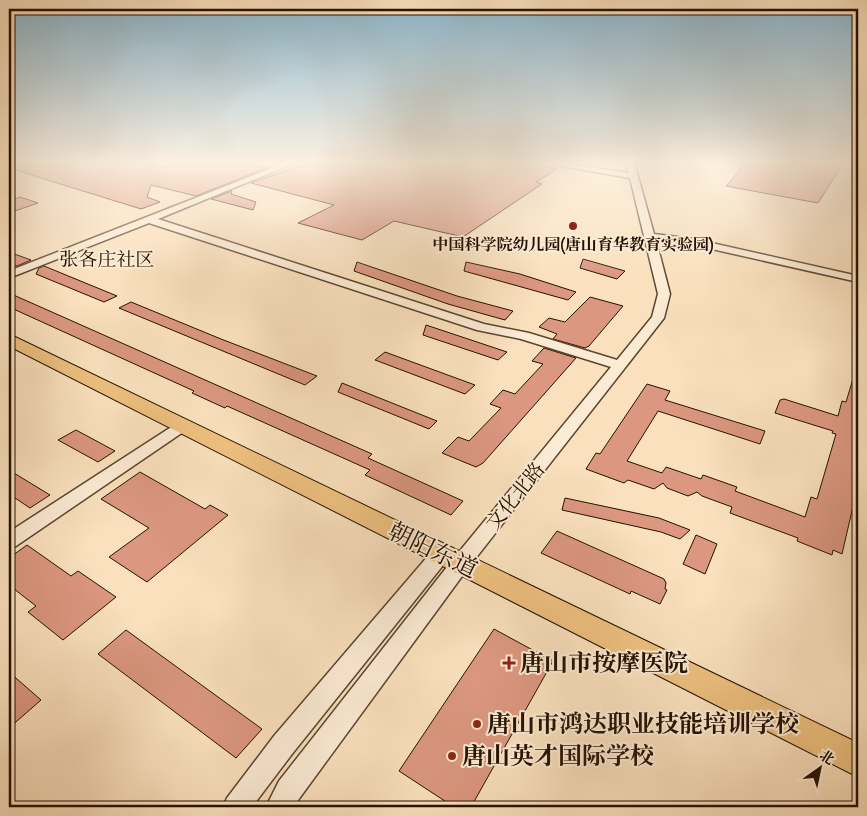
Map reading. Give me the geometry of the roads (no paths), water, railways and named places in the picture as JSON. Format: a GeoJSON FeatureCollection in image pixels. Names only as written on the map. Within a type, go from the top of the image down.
{"type":"FeatureCollection","features":[{"type":"Feature","properties":{"kind":"main road","name":"朝阳东道"},"geometry":{"type":"LineString","coordinates":[[9,339],[858,760]]}},
{"type":"Feature","properties":{"kind":"street"},"geometry":{"type":"LineString","coordinates":[[9,275],[196,200]]}},
{"type":"Feature","properties":{"kind":"street","name":"文化北路"},"geometry":{"type":"LineString","coordinates":[[280,807],[288,790],[451,559],[620,365],[658,318],[662,307],[662,284],[639,200]]}},
{"type":"Feature","properties":{"kind":"street"},"geometry":{"type":"LineString","coordinates":[[148,219],[481,327],[524,336],[620,365]]}},
{"type":"Feature","properties":{"kind":"street"},"geometry":{"type":"LineString","coordinates":[[649,236],[694,242],[858,279]]}},
{"type":"Feature","properties":{"kind":"street"},"geometry":{"type":"LineString","coordinates":[[9,541],[184,425]]}},
{"type":"Feature","properties":{"kind":"street"},"geometry":{"type":"LineString","coordinates":[[236,807],[283,745],[451,559]]}},
{"type":"Feature","properties":{"kind":"place","name":"中国科学院幼儿园(唐山育华教育实验园)"},"geometry":{"type":"Point","coordinates":[573,226]}},
{"type":"Feature","properties":{"kind":"place","name":"唐山市按摩医院"},"geometry":{"type":"Point","coordinates":[509,663]}},
{"type":"Feature","properties":{"kind":"place","name":"唐山市鸿达职业技能培训学校"},"geometry":{"type":"Point","coordinates":[477,724]}},
{"type":"Feature","properties":{"kind":"place","name":"唐山英才国际学校"},"geometry":{"type":"Point","coordinates":[452,756]}},
{"type":"Feature","properties":{"kind":"district","name":"张各庄社区"},"geometry":{"type":"Point","coordinates":[107,259]}}]}
